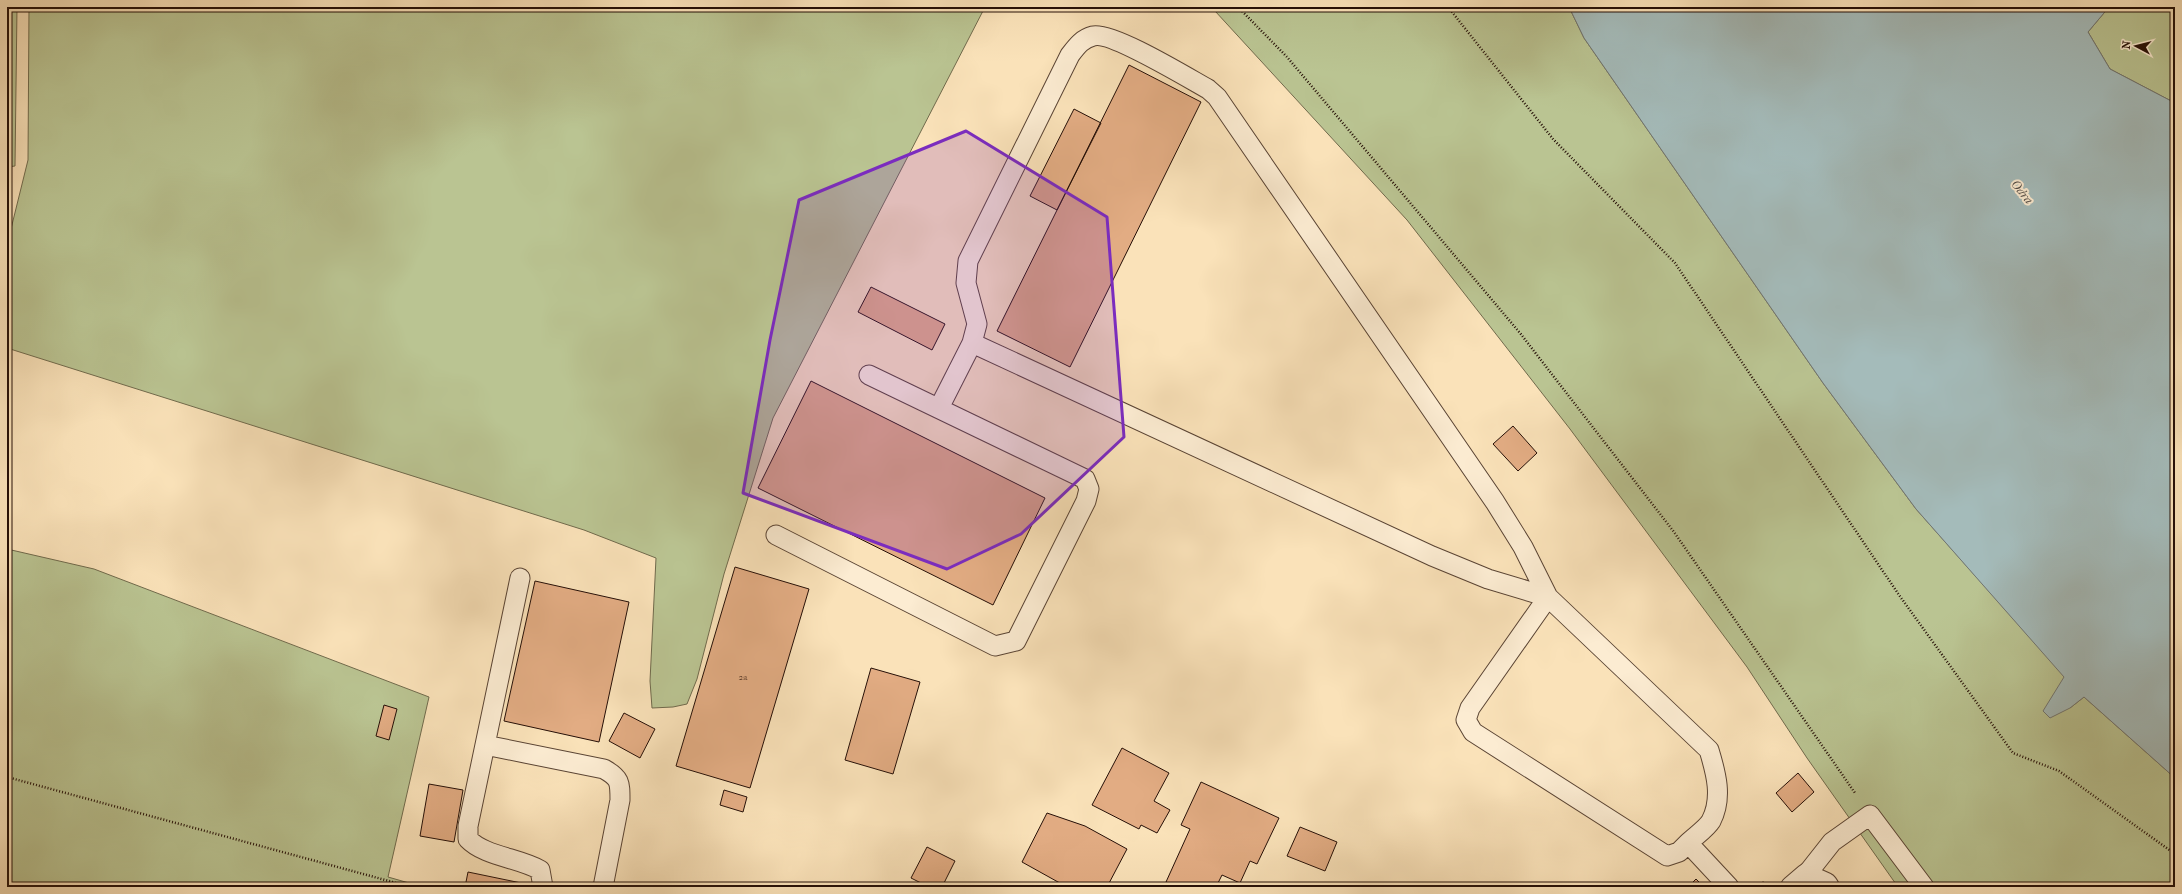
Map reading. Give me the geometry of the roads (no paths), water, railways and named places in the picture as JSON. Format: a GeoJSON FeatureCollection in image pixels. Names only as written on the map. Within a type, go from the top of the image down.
{"type":"FeatureCollection","features":[{"type":"Feature","properties":{"kind":"street"},"geometry":{"type":"LineString","coordinates":[[1799,881],[1826,884],[1828,887]]}},
{"type":"Feature","properties":{"kind":"lane"},"geometry":{"type":"LineString","coordinates":[[939,408],[972,344],[977,324],[966,283],[968,261],[1070,55],[1080,41],[1095,36],[1113,38],[1208,89],[1217,97],[1495,502],[1523,547],[1548,597],[1709,750],[1718,780],[1717,805],[1710,822],[1678,852],[1667,856],[1473,732],[1466,720],[1470,708],[1548,597]]}},
{"type":"Feature","properties":{"kind":"lane"},"geometry":{"type":"LineString","coordinates":[[972,344],[1432,556],[1488,579],[1548,597]]}},
{"type":"Feature","properties":{"kind":"lane"},"geometry":{"type":"LineString","coordinates":[[776,535],[995,646],[1016,640],[1086,501],[1089,489],[1085,479],[868,375]]}},
{"type":"Feature","properties":{"kind":"lane"},"geometry":{"type":"LineString","coordinates":[[520,578],[468,826],[468,839],[475,846],[530,864],[540,870],[543,887]]}},
{"type":"Feature","properties":{"kind":"lane"},"geometry":{"type":"LineString","coordinates":[[485,745],[604,769],[616,776],[620,786],[620,800],[603,887]]}},
{"type":"Feature","properties":{"kind":"lane"},"geometry":{"type":"LineString","coordinates":[[1799,881],[1832,842],[1870,815],[1924,887]]}},
{"type":"Feature","properties":{"kind":"lane"},"geometry":{"type":"LineString","coordinates":[[1688,843],[1729,887]]}},
{"type":"Feature","properties":{"kind":"water","name":"Odra"},"geometry":{"type":"Polygon","coordinates":[[[1569,7],[2109,7],[2088,32],[2110,69],[2175,103],[2175,778],[2084,697],[2070,708],[2050,718],[2043,711],[2064,677],[1916,509],[1823,383],[1584,38],[1569,7]]]}}]}
